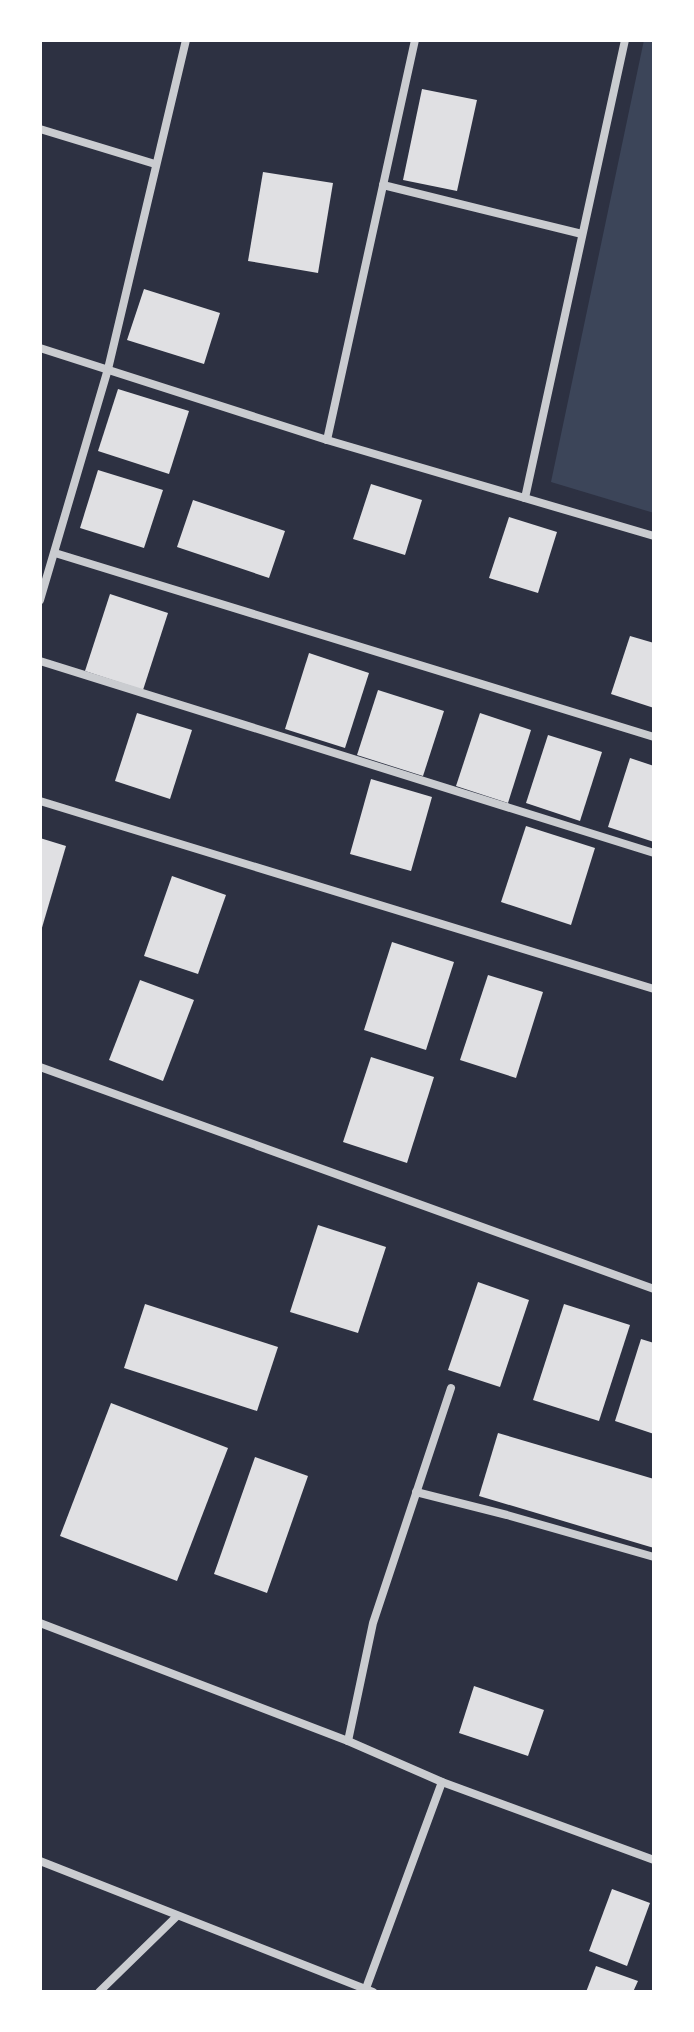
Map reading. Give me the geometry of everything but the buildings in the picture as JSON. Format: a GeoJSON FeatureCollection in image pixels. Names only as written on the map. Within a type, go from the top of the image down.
{"type":"FeatureCollection","features":[{"type":"Feature","properties":{"kind":"street"},"geometry":{"type":"LineString","coordinates":[[40,600],[108,369],[186,40]]}},
{"type":"Feature","properties":{"kind":"street"},"geometry":{"type":"LineString","coordinates":[[327,440],[415,40]]}},
{"type":"Feature","properties":{"kind":"street"},"geometry":{"type":"LineString","coordinates":[[525,498],[625,40]]}},
{"type":"Feature","properties":{"kind":"street"},"geometry":{"type":"LineString","coordinates":[[40,129],[155,164]]}},
{"type":"Feature","properties":{"kind":"street"},"geometry":{"type":"LineString","coordinates":[[383,185],[582,234]]}},
{"type":"Feature","properties":{"kind":"street"},"geometry":{"type":"LineString","coordinates":[[40,348],[327,440],[654,536]]}},
{"type":"Feature","properties":{"kind":"street"},"geometry":{"type":"LineString","coordinates":[[55,553],[654,737]]}},
{"type":"Feature","properties":{"kind":"street"},"geometry":{"type":"LineString","coordinates":[[40,661],[654,853]]}},
{"type":"Feature","properties":{"kind":"street"},"geometry":{"type":"LineString","coordinates":[[40,801],[654,989]]}},
{"type":"Feature","properties":{"kind":"street"},"geometry":{"type":"LineString","coordinates":[[40,1067],[654,1289]]}},
{"type":"Feature","properties":{"kind":"street"},"geometry":{"type":"LineString","coordinates":[[348,1741],[373,1623],[451,1388]]}},
{"type":"Feature","properties":{"kind":"street"},"geometry":{"type":"LineString","coordinates":[[416,1492],[654,1557]]}},
{"type":"Feature","properties":{"kind":"street"},"geometry":{"type":"LineString","coordinates":[[40,1623],[348,1741],[442,1782],[654,1860]]}},
{"type":"Feature","properties":{"kind":"street"},"geometry":{"type":"LineString","coordinates":[[40,1861],[368,1991],[442,1782]]}},
{"type":"Feature","properties":{"kind":"street"},"geometry":{"type":"LineString","coordinates":[[99,1992],[177,1916]]}},
{"type":"Feature","properties":{"kind":"shaded area"},"geometry":{"type":"Polygon","coordinates":[[[644,40],[654,40],[654,513],[551,482],[644,40]]]}}]}
